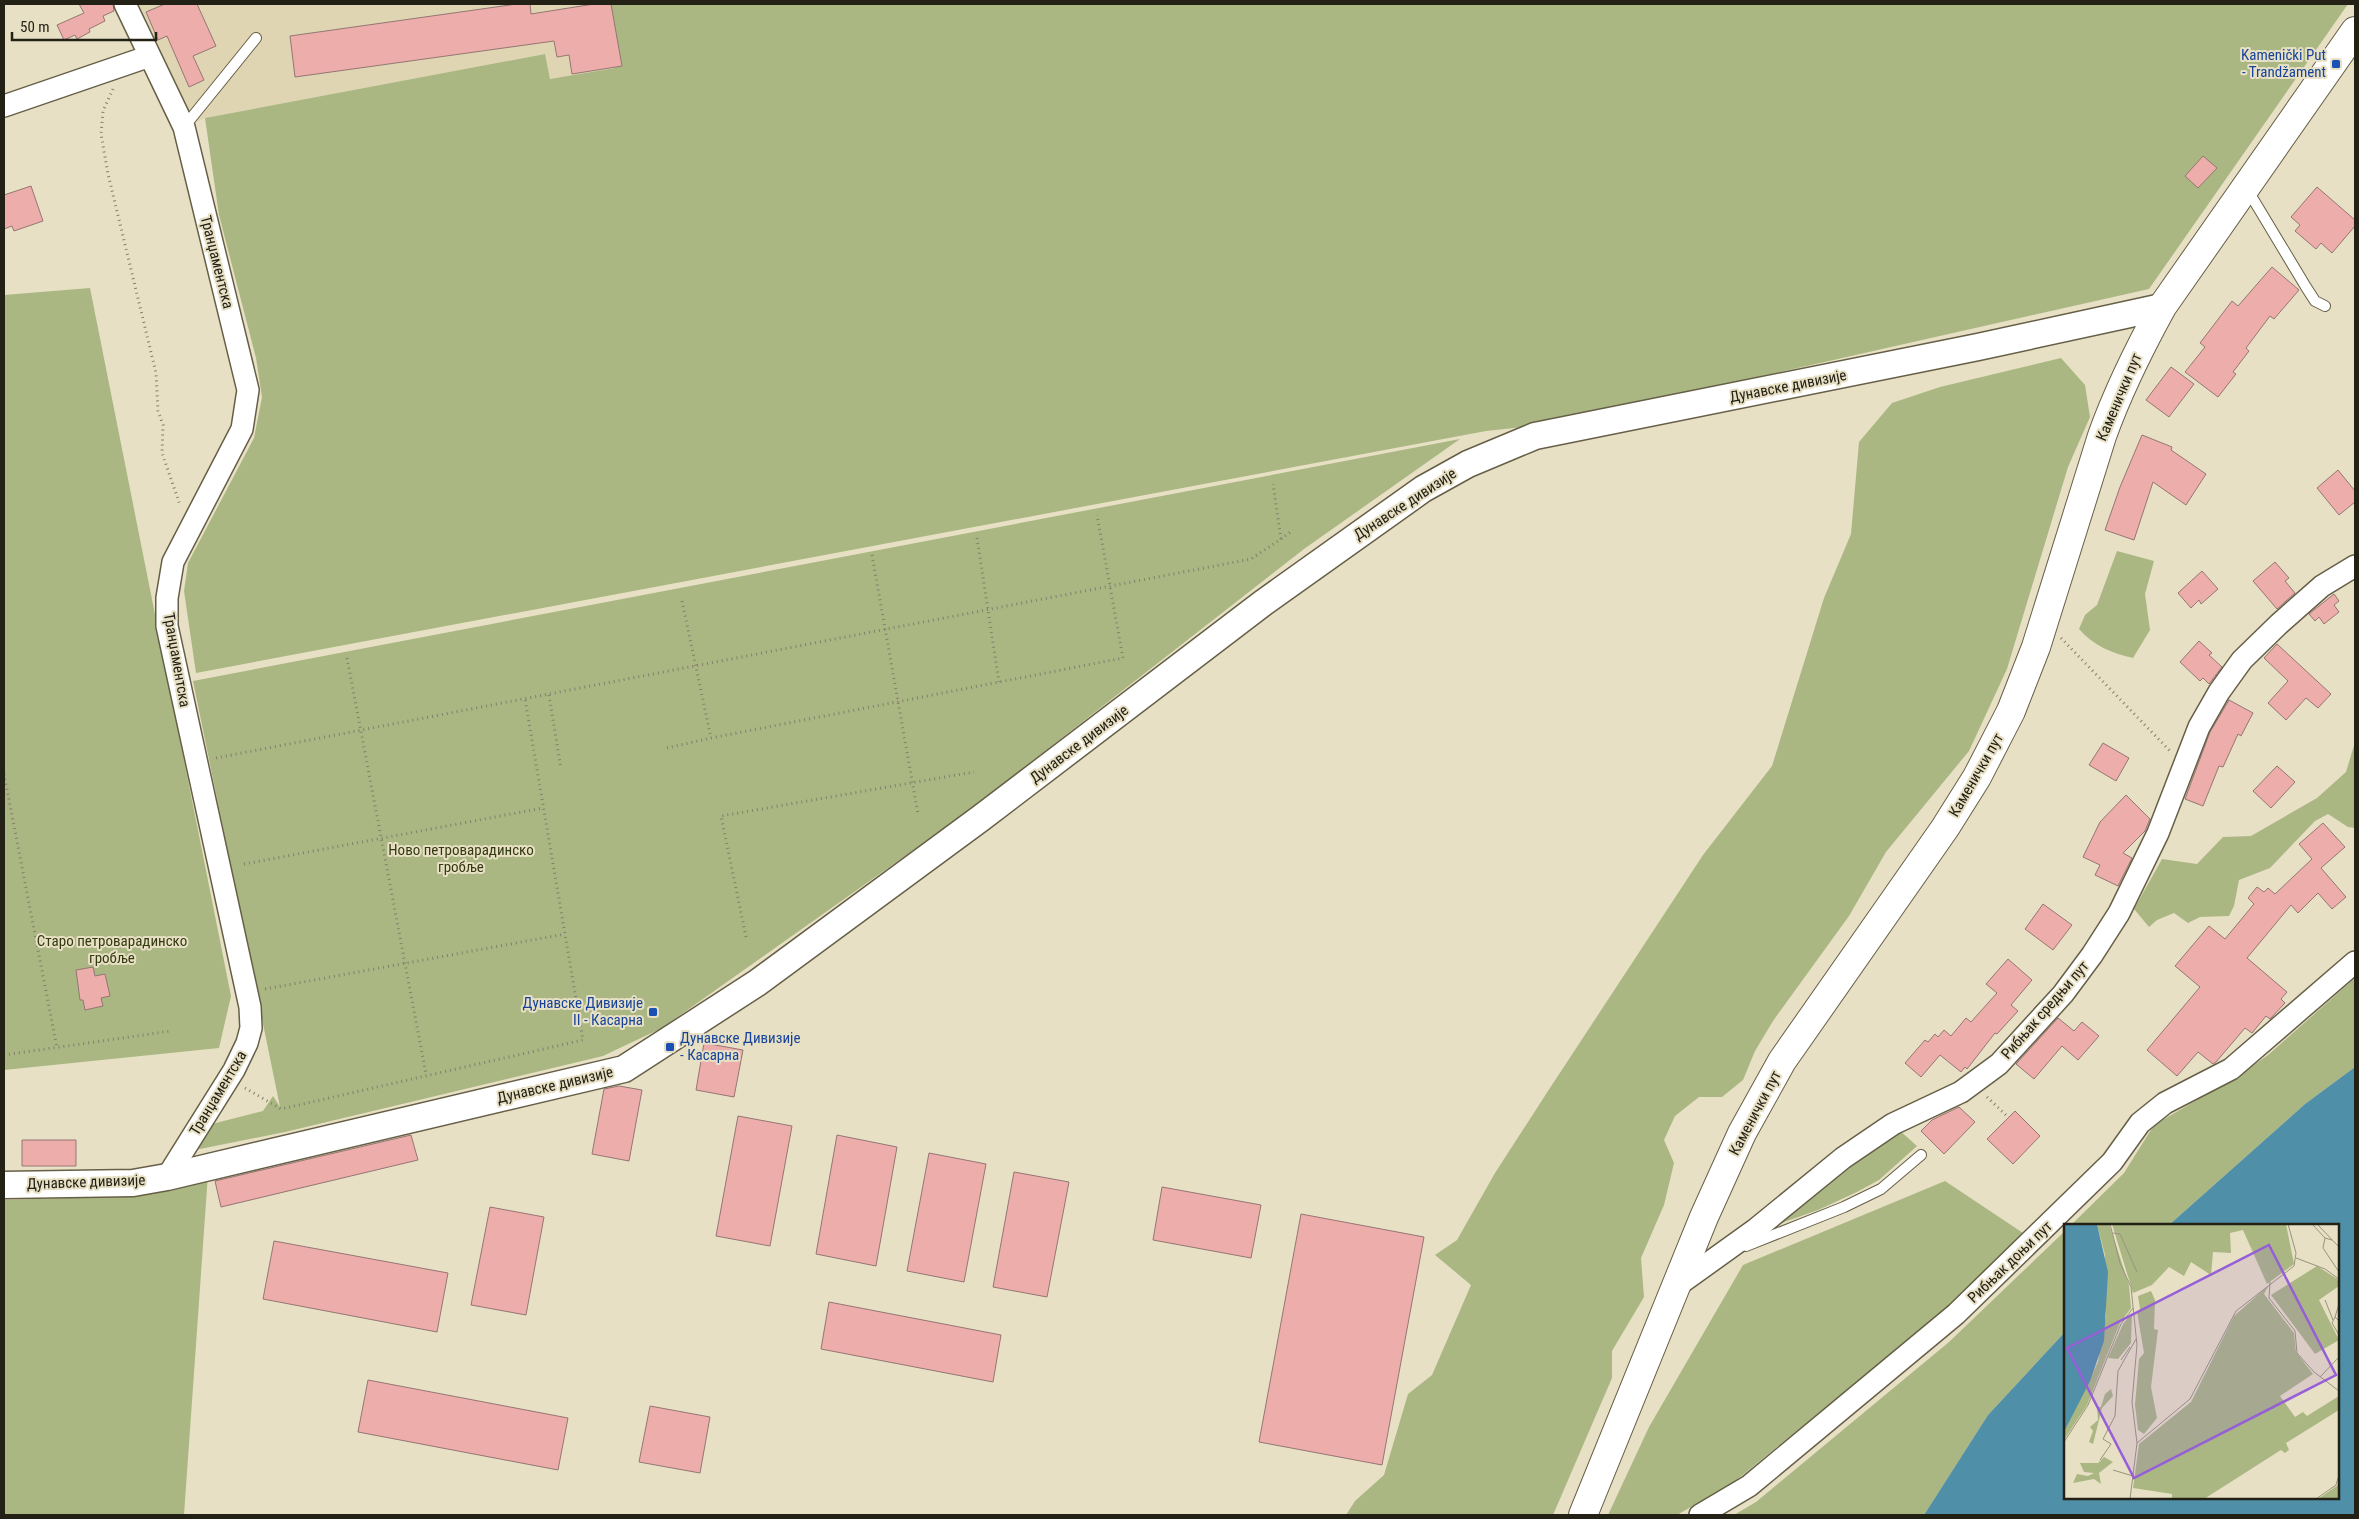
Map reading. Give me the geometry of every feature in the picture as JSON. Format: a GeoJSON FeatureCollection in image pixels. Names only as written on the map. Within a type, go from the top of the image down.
{"type":"FeatureCollection","features":[{"type":"Feature","properties":{"kind":"main road","name":"Каменички пут"},"geometry":{"type":"LineString","coordinates":[[1583,1515],[1704,1217],[1742,1134],[1782,1061],[1945,828],[1977,777],[2011,711],[2036,647],[2113,405],[2139,350],[2162,307],[2355,31]]}},
{"type":"Feature","properties":{"kind":"street","name":"Транџаментска"},"geometry":{"type":"LineString","coordinates":[[125,4],[184,127],[248,390],[242,429],[173,562],[168,584],[167,626],[250,1007],[251,1028],[247,1043],[229,1078],[167,1177]]}},
{"type":"Feature","properties":{"kind":"street"},"geometry":{"type":"LineString","coordinates":[[4,106],[150,56]]}},
{"type":"Feature","properties":{"kind":"street","name":"Дунавске дивизије"},"geometry":{"type":"LineString","coordinates":[[4,1185],[133,1183],[167,1177],[624,1068],[757,982],[981,818],[1317,563],[1424,489],[1468,464],[1535,436],[1950,353],[2162,307]]}},
{"type":"Feature","properties":{"kind":"street","name":"Рибњак средњи пут"},"geometry":{"type":"LineString","coordinates":[[1678,1285],[1720,1256],[1850,1154],[1893,1124],[1961,1092],[1998,1064],[2063,994],[2092,955],[2119,913],[2158,833],[2199,727],[2219,692],[2242,660],[2279,624],[2322,586],[2355,566]]}},
{"type":"Feature","properties":{"kind":"street","name":"Рибњак доњи пут"},"geometry":{"type":"LineString","coordinates":[[1700,1515],[1749,1486],[1956,1314],[2112,1162],[2140,1123],[2165,1103],[2231,1069],[2355,962]]}},
{"type":"Feature","properties":{"kind":"lane"},"geometry":{"type":"LineString","coordinates":[[184,127],[256,38]]}},
{"type":"Feature","properties":{"kind":"lane"},"geometry":{"type":"LineString","coordinates":[[2246,186],[2315,301],[2325,306]]}},
{"type":"Feature","properties":{"kind":"lane"},"geometry":{"type":"LineString","coordinates":[[1720,1256],[1844,1207],[1874,1193],[1921,1155]]}},
{"type":"Feature","properties":{"kind":"path"},"geometry":{"type":"LineString","coordinates":[[123,65],[103,111],[101,134],[108,174],[156,373],[158,411],[163,425],[162,453],[190,532]]}},
{"type":"Feature","properties":{"kind":"path"},"geometry":{"type":"LineString","coordinates":[[1272,484],[1281,539]]}},
{"type":"Feature","properties":{"kind":"path"},"geometry":{"type":"LineString","coordinates":[[667,748],[1123,658],[1098,516]]}},
{"type":"Feature","properties":{"kind":"path"},"geometry":{"type":"LineString","coordinates":[[209,760],[1251,559],[1292,532]]}},
{"type":"Feature","properties":{"kind":"path"},"geometry":{"type":"LineString","coordinates":[[977,538],[999,682]]}},
{"type":"Feature","properties":{"kind":"path"},"geometry":{"type":"LineString","coordinates":[[872,555],[887,630],[918,814]]}},
{"type":"Feature","properties":{"kind":"path"},"geometry":{"type":"LineString","coordinates":[[682,601],[711,738]]}},
{"type":"Feature","properties":{"kind":"path"},"geometry":{"type":"LineString","coordinates":[[2060,637],[2184,766]]}},
{"type":"Feature","properties":{"kind":"path"},"geometry":{"type":"LineString","coordinates":[[347,658],[426,1074]]}},
{"type":"Feature","properties":{"kind":"path"},"geometry":{"type":"LineString","coordinates":[[549,695],[561,769]]}},
{"type":"Feature","properties":{"kind":"path"},"geometry":{"type":"LineString","coordinates":[[229,1078],[281,1109],[426,1074],[583,1040],[525,699]]}},
{"type":"Feature","properties":{"kind":"path"},"geometry":{"type":"LineString","coordinates":[[746,936],[721,816],[974,772]]}},
{"type":"Feature","properties":{"kind":"path"},"geometry":{"type":"LineString","coordinates":[[4,774],[57,1048]]}},
{"type":"Feature","properties":{"kind":"path"},"geometry":{"type":"LineString","coordinates":[[244,864],[543,808]]}},
{"type":"Feature","properties":{"kind":"path"},"geometry":{"type":"LineString","coordinates":[[264,989],[565,934]]}},
{"type":"Feature","properties":{"kind":"path"},"geometry":{"type":"LineString","coordinates":[[4,1055],[171,1031]]}},
{"type":"Feature","properties":{"kind":"path"},"geometry":{"type":"LineString","coordinates":[[1972,1083],[2008,1117]]}},
{"type":"Feature","properties":{"kind":"shaded area"},"geometry":{"type":"Polygon","coordinates":[[[135,4],[606,4],[616,68],[550,79],[544,54],[205,118],[192,124],[135,4]]]}},
{"type":"Feature","properties":{"kind":"green space"},"geometry":{"type":"Polygon","coordinates":[[[606,4],[2348,4],[2149,289],[1544,425],[1486,431],[196,673],[184,591],[188,563],[254,438],[262,397],[256,358],[219,215],[205,118],[545,54],[550,79],[615,68],[606,4]]]}},
{"type":"Feature","properties":{"kind":"green space","name":"Старо петроварадинско гробље"},"geometry":{"type":"Polygon","coordinates":[[[90,288],[231,996],[219,1048],[4,1070],[4,295],[90,288]]]}},
{"type":"Feature","properties":{"kind":"green space"},"geometry":{"type":"Polygon","coordinates":[[[2061,358],[2085,385],[2090,417],[2068,467],[2007,669],[1969,751],[1886,852],[1849,916],[1773,1021],[1755,1051],[1743,1080],[1722,1097],[1699,1097],[1675,1116],[1664,1140],[1674,1163],[1664,1205],[1641,1258],[1644,1297],[1612,1351],[1612,1378],[1553,1515],[1346,1515],[1355,1501],[1384,1475],[1408,1394],[1432,1375],[1471,1285],[1435,1255],[1457,1240],[1495,1173],[1703,855],[1772,766],[1824,598],[1851,534],[1859,442],[1892,403],[1940,387],[2061,358]]]}},
{"type":"Feature","properties":{"kind":"green space","name":"Ново петроварадинско гробље"},"geometry":{"type":"Polygon","coordinates":[[[1460,439],[1304,549],[967,812],[662,1028],[603,1056],[285,1132],[195,1150],[208,1125],[263,1111],[273,1096],[280,1107],[193,681],[1460,439]]]}},
{"type":"Feature","properties":{"kind":"green space"},"geometry":{"type":"Polygon","coordinates":[[[2117,551],[2154,561],[2145,594],[2150,630],[2133,658],[2103,648],[2079,629],[2085,615],[2097,605],[2117,551]]]}},
{"type":"Feature","properties":{"kind":"green space"},"geometry":{"type":"Polygon","coordinates":[[[2355,742],[2355,828],[2348,827],[2328,814],[2315,821],[2270,868],[2239,880],[2234,906],[2229,916],[2200,917],[2188,923],[2174,913],[2157,920],[2149,927],[2134,909],[2162,859],[2197,864],[2223,837],[2251,836],[2317,798],[2346,772],[2355,742]]]}},
{"type":"Feature","properties":{"kind":"green space"},"geometry":{"type":"Polygon","coordinates":[[[2355,978],[2355,1067],[2305,1104],[2170,1224],[2072,1224],[2124,1173],[2154,1125],[2238,1076],[2268,1055],[2355,978]]]}},
{"type":"Feature","properties":{"kind":"green space"},"geometry":{"type":"Polygon","coordinates":[[[1899,1130],[1917,1146],[1879,1180],[1818,1210],[1762,1230],[1899,1130]]]}},
{"type":"Feature","properties":{"kind":"green space"},"geometry":{"type":"Polygon","coordinates":[[[208,1174],[184,1515],[4,1515],[4,1200],[129,1196],[169,1189],[208,1174]]]}},
{"type":"Feature","properties":{"kind":"green space"},"geometry":{"type":"Polygon","coordinates":[[[1945,1181],[2032,1239],[1734,1482],[1677,1515],[1608,1515],[1649,1427],[1743,1265],[1945,1181]]]}},
{"type":"Feature","properties":{"kind":"green space"},"geometry":{"type":"Polygon","coordinates":[[[2064,1232],[2064,1333],[1988,1415],[1924,1515],[1734,1515],[1756,1502],[1949,1342],[2064,1232]]]}},
{"type":"Feature","properties":{"kind":"water"},"geometry":{"type":"Polygon","coordinates":[[[2355,1067],[2355,1515],[1924,1515],[1988,1415],[2064,1333],[2064,1499],[2339,1499],[2339,1224],[2170,1224],[2305,1104],[2355,1067]]]}},
{"type":"Feature","properties":{"kind":"building"},"geometry":{"type":"Polygon","coordinates":[[[79,4],[113,4],[114,11],[103,16],[105,21],[89,29],[90,32],[77,39],[75,35],[64,40],[57,25],[84,13],[79,4]]]}},
{"type":"Feature","properties":{"kind":"building"},"geometry":{"type":"Polygon","coordinates":[[[165,4],[197,4],[216,46],[193,56],[204,80],[189,87],[167,36],[158,40],[146,12],[165,4]]]}},
{"type":"Feature","properties":{"kind":"building"},"geometry":{"type":"Polygon","coordinates":[[[517,4],[530,4],[531,14],[594,4],[611,4],[622,66],[572,74],[569,55],[557,57],[554,41],[295,77],[290,36],[517,4]]]}},
{"type":"Feature","properties":{"kind":"building"},"geometry":{"type":"Polygon","coordinates":[[[2203,156],[2217,168],[2198,188],[2185,176],[2203,156]]]}},
{"type":"Feature","properties":{"kind":"building"},"geometry":{"type":"Polygon","coordinates":[[[31,186],[43,221],[14,231],[12,226],[4,229],[4,195],[31,186]]]}},
{"type":"Feature","properties":{"kind":"building"},"geometry":{"type":"Polygon","coordinates":[[[2317,187],[2355,220],[2355,226],[2332,253],[2321,243],[2316,249],[2295,231],[2300,225],[2291,217],[2317,187]]]}},
{"type":"Feature","properties":{"kind":"building"},"geometry":{"type":"Polygon","coordinates":[[[2272,267],[2299,290],[2274,319],[2270,316],[2246,348],[2249,351],[2233,372],[2236,374],[2218,397],[2185,372],[2205,347],[2200,343],[2232,301],[2238,306],[2272,267]]]}},
{"type":"Feature","properties":{"kind":"building"},"geometry":{"type":"Polygon","coordinates":[[[2171,367],[2194,384],[2169,417],[2146,400],[2171,367]]]}},
{"type":"Feature","properties":{"kind":"building"},"geometry":{"type":"Polygon","coordinates":[[[2142,435],[2172,447],[2171,450],[2206,474],[2186,505],[2153,482],[2134,540],[2105,530],[2120,487],[2142,435]]]}},
{"type":"Feature","properties":{"kind":"building"},"geometry":{"type":"Polygon","coordinates":[[[2338,470],[2355,491],[2355,502],[2339,515],[2317,488],[2338,470]]]}},
{"type":"Feature","properties":{"kind":"building"},"geometry":{"type":"Polygon","coordinates":[[[2275,562],[2289,578],[2285,581],[2295,593],[2277,609],[2253,581],[2275,562]]]}},
{"type":"Feature","properties":{"kind":"building"},"geometry":{"type":"Polygon","coordinates":[[[2202,571],[2218,589],[2201,604],[2199,600],[2191,608],[2178,593],[2202,571]]]}},
{"type":"Feature","properties":{"kind":"building"},"geometry":{"type":"Polygon","coordinates":[[[2334,594],[2339,601],[2334,605],[2339,612],[2324,624],[2319,617],[2315,621],[2309,614],[2334,594]]]}},
{"type":"Feature","properties":{"kind":"building"},"geometry":{"type":"Polygon","coordinates":[[[2199,641],[2212,653],[2209,655],[2222,667],[2209,684],[2203,678],[2200,681],[2180,662],[2199,641]]]}},
{"type":"Feature","properties":{"kind":"building"},"geometry":{"type":"Polygon","coordinates":[[[2277,644],[2331,694],[2318,708],[2306,698],[2286,720],[2268,703],[2288,681],[2264,658],[2277,644]]]}},
{"type":"Feature","properties":{"kind":"building"},"geometry":{"type":"Polygon","coordinates":[[[2229,700],[2253,713],[2241,736],[2238,734],[2223,767],[2219,766],[2203,806],[2185,799],[2210,732],[2229,700]]]}},
{"type":"Feature","properties":{"kind":"building"},"geometry":{"type":"Polygon","coordinates":[[[2103,743],[2129,758],[2116,781],[2089,765],[2103,743]]]}},
{"type":"Feature","properties":{"kind":"building"},"geometry":{"type":"Polygon","coordinates":[[[2277,766],[2295,782],[2271,808],[2253,791],[2277,766]]]}},
{"type":"Feature","properties":{"kind":"building"},"geometry":{"type":"Polygon","coordinates":[[[2126,795],[2150,819],[2145,831],[2123,853],[2132,858],[2118,886],[2095,875],[2100,865],[2083,857],[2100,822],[2126,795]]]}},
{"type":"Feature","properties":{"kind":"building"},"geometry":{"type":"Polygon","coordinates":[[[2323,823],[2345,847],[2321,868],[2346,897],[2332,909],[2318,893],[2298,913],[2291,905],[2247,958],[2287,992],[2281,999],[2285,1003],[2270,1019],[2266,1016],[2252,1033],[2245,1028],[2216,1062],[2213,1064],[2198,1052],[2177,1076],[2147,1050],[2200,987],[2175,966],[2209,926],[2225,939],[2254,904],[2248,898],[2257,887],[2264,892],[2268,888],[2275,894],[2312,859],[2299,844],[2323,823]]]}},
{"type":"Feature","properties":{"kind":"building"},"geometry":{"type":"Polygon","coordinates":[[[2043,904],[2072,925],[2053,950],[2025,929],[2043,904]]]}},
{"type":"Feature","properties":{"kind":"building"},"geometry":{"type":"Polygon","coordinates":[[[2008,959],[2032,980],[2011,1005],[2018,1011],[1997,1034],[1995,1033],[1967,1069],[1965,1067],[1961,1072],[1940,1055],[1921,1077],[1905,1063],[1925,1040],[1928,1042],[1935,1034],[1938,1037],[1944,1030],[1951,1036],[1966,1018],[1971,1022],[1997,993],[1986,984],[2008,959]]]}},
{"type":"Feature","properties":{"kind":"building"},"geometry":{"type":"Polygon","coordinates":[[[93,967],[95,976],[105,974],[110,996],[101,998],[103,1006],[85,1010],[83,1000],[80,1000],[76,970],[93,967]]]}},
{"type":"Feature","properties":{"kind":"building"},"geometry":{"type":"Polygon","coordinates":[[[2058,1018],[2074,1031],[2082,1022],[2099,1036],[2078,1060],[2062,1046],[2034,1079],[2016,1064],[2058,1018]]]}},
{"type":"Feature","properties":{"kind":"building"},"geometry":{"type":"Polygon","coordinates":[[[704,1043],[743,1050],[734,1097],[696,1090],[704,1043]]]}},
{"type":"Feature","properties":{"kind":"building"},"geometry":{"type":"Polygon","coordinates":[[[619,1086],[642,1090],[629,1161],[592,1154],[604,1089],[619,1086]]]}},
{"type":"Feature","properties":{"kind":"building"},"geometry":{"type":"Polygon","coordinates":[[[1959,1107],[1975,1122],[1944,1154],[1921,1131],[1932,1120],[1959,1107]]]}},
{"type":"Feature","properties":{"kind":"building"},"geometry":{"type":"Polygon","coordinates":[[[2015,1111],[2040,1136],[2013,1164],[1987,1139],[2015,1111]]]}},
{"type":"Feature","properties":{"kind":"building"},"geometry":{"type":"Polygon","coordinates":[[[738,1116],[792,1126],[770,1246],[716,1236],[738,1116]]]}},
{"type":"Feature","properties":{"kind":"building"},"geometry":{"type":"Polygon","coordinates":[[[411,1135],[418,1160],[221,1207],[215,1181],[411,1135]]]}},
{"type":"Feature","properties":{"kind":"building"},"geometry":{"type":"Polygon","coordinates":[[[837,1135],[897,1147],[876,1266],[816,1254],[837,1135]]]}},
{"type":"Feature","properties":{"kind":"building"},"geometry":{"type":"Polygon","coordinates":[[[22,1140],[76,1140],[76,1166],[22,1166],[22,1140]]]}},
{"type":"Feature","properties":{"kind":"building"},"geometry":{"type":"Polygon","coordinates":[[[929,1153],[986,1164],[964,1282],[907,1271],[929,1153]]]}},
{"type":"Feature","properties":{"kind":"building"},"geometry":{"type":"Polygon","coordinates":[[[1014,1172],[1069,1182],[1047,1297],[993,1287],[1014,1172]]]}},
{"type":"Feature","properties":{"kind":"building"},"geometry":{"type":"Polygon","coordinates":[[[1162,1187],[1261,1205],[1251,1258],[1153,1240],[1162,1187]]]}},
{"type":"Feature","properties":{"kind":"building"},"geometry":{"type":"Polygon","coordinates":[[[490,1207],[544,1217],[526,1315],[471,1305],[490,1207]]]}},
{"type":"Feature","properties":{"kind":"building"},"geometry":{"type":"Polygon","coordinates":[[[1301,1214],[1424,1237],[1382,1465],[1259,1442],[1301,1214]]]}},
{"type":"Feature","properties":{"kind":"building"},"geometry":{"type":"Polygon","coordinates":[[[274,1241],[448,1273],[437,1332],[263,1299],[274,1241]]]}},
{"type":"Feature","properties":{"kind":"building"},"geometry":{"type":"Polygon","coordinates":[[[829,1302],[1001,1335],[993,1382],[821,1349],[829,1302]]]}},
{"type":"Feature","properties":{"kind":"building"},"geometry":{"type":"Polygon","coordinates":[[[368,1380],[568,1418],[558,1470],[358,1432],[368,1380]]]}},
{"type":"Feature","properties":{"kind":"building"},"geometry":{"type":"Polygon","coordinates":[[[650,1406],[710,1417],[700,1473],[639,1462],[650,1406]]]}},
{"type":"Feature","properties":{"kind":"place","name":"Kamenički Put - Trandžament"},"geometry":{"type":"Point","coordinates":[2336,64]}},
{"type":"Feature","properties":{"kind":"place","name":"Дунавске Дивизије II - Касарна"},"geometry":{"type":"Point","coordinates":[653,1012]}},
{"type":"Feature","properties":{"kind":"place","name":"Дунавске Дивизије - Касарна"},"geometry":{"type":"Point","coordinates":[670,1047]}}]}
